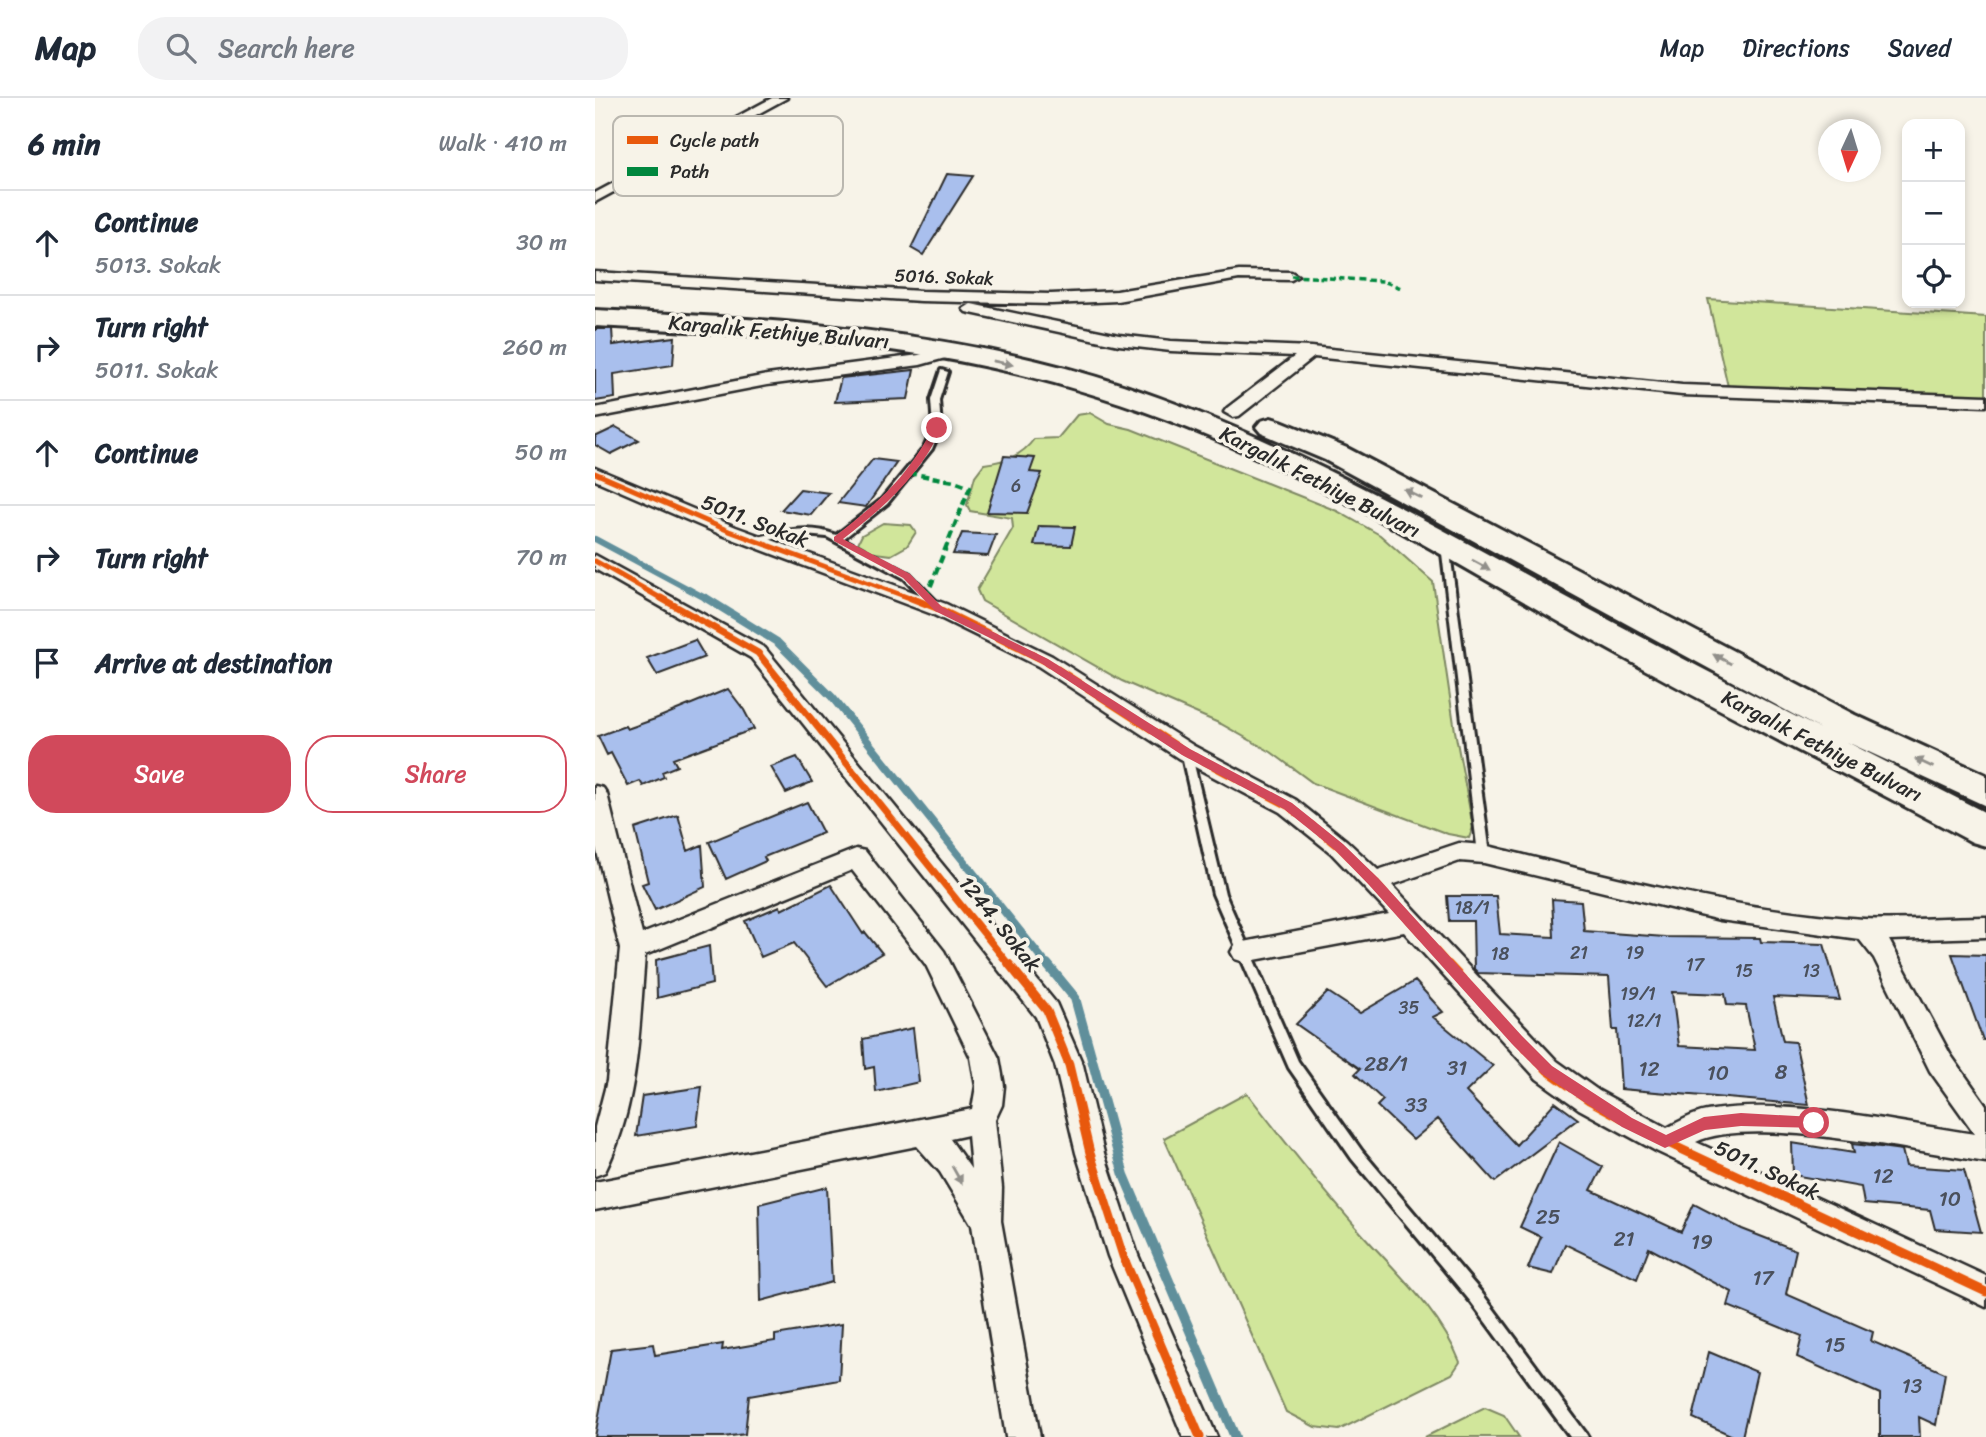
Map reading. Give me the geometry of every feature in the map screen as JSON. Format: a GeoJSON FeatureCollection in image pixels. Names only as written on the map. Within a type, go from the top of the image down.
{"type":"FeatureCollection","features":[{"type":"Feature","properties":{"kind":"highway","name":"Kargalık Fethiye Bulvarı"},"geometry":{"type":"LineString","coordinates":[[595,295],[659,296],[818,309],[975,334],[1076,358],[1169,387],[1336,454],[1842,724],[1986,792]]}},
{"type":"Feature","properties":{"kind":"highway","name":"Kargalık Fethiye Bulvarı"},"geometry":{"type":"LineString","coordinates":[[595,317],[821,332],[947,362],[1019,366],[1106,389],[1219,431],[1334,485],[1698,684],[1986,831]]}},
{"type":"Feature","properties":{"kind":"street"},"geometry":{"type":"LineString","coordinates":[[748,116],[781,98]]}},
{"type":"Feature","properties":{"kind":"street"},"geometry":{"type":"LineString","coordinates":[[595,198],[613,188]]}},
{"type":"Feature","properties":{"kind":"street","name":"5016. Sokak"},"geometry":{"type":"LineString","coordinates":[[595,276],[990,299],[1093,298],[1227,276],[1290,276]]}},
{"type":"Feature","properties":{"kind":"street"},"geometry":{"type":"LineString","coordinates":[[907,295],[1119,340],[1171,346],[1311,352],[1682,390],[1986,401]]}},
{"type":"Feature","properties":{"kind":"street"},"geometry":{"type":"LineString","coordinates":[[1233,412],[1311,352]]}},
{"type":"Feature","properties":{"kind":"street"},"geometry":{"type":"LineString","coordinates":[[595,413],[742,385],[920,360],[947,362]]}},
{"type":"Feature","properties":{"kind":"street","name":"5011. Sokak"},"geometry":{"type":"LineString","coordinates":[[595,473],[754,541],[939,609],[1045,661],[1186,752],[1288,806],[1339,847],[1374,881],[1547,1070],[1589,1100],[1665,1142],[1986,1292]]}},
{"type":"Feature","properties":{"kind":"street","name":"1244. Sokak"},"geometry":{"type":"LineString","coordinates":[[595,561],[758,653],[1047,1011],[1069,1065],[1090,1153],[1123,1256],[1200,1437]]}},
{"type":"Feature","properties":{"kind":"street"},"geometry":{"type":"LineString","coordinates":[[595,794],[633,949],[621,1081],[605,1143],[595,1163]]}},
{"type":"Feature","properties":{"kind":"street"},"geometry":{"type":"LineString","coordinates":[[1374,881],[1459,852],[1483,854],[1700,906],[1864,929],[1986,927]]}},
{"type":"Feature","properties":{"kind":"street"},"geometry":{"type":"LineString","coordinates":[[633,949],[856,858],[935,958],[985,1058],[989,1086],[988,1105],[981,1120],[987,1188],[986,1221],[1023,1437]]}},
{"type":"Feature","properties":{"kind":"street"},"geometry":{"type":"LineString","coordinates":[[1244,952],[1408,921]]}},
{"type":"Feature","properties":{"kind":"street"},"geometry":{"type":"LineString","coordinates":[[1864,929],[1879,941],[1901,991],[1953,1082],[1986,1126]]}},
{"type":"Feature","properties":{"kind":"street"},"geometry":{"type":"LineString","coordinates":[[595,1196],[981,1120]]}},
{"type":"Feature","properties":{"kind":"street"},"geometry":{"type":"LineString","coordinates":[[1665,1142],[1704,1124],[1741,1120],[1814,1123],[1986,1149]]}},
{"type":"Feature","properties":{"kind":"street"},"geometry":{"type":"LineString","coordinates":[[923,1133],[935,1142],[950,1162],[986,1221]]}},
{"type":"Feature","properties":{"kind":"lane"},"geometry":{"type":"LineString","coordinates":[[837,539],[884,502],[928,449],[937,428],[935,400],[947,362]]}},
{"type":"Feature","properties":{"kind":"lane"},"geometry":{"type":"LineString","coordinates":[[754,541],[793,531],[810,531],[837,539],[907,576],[939,609]]}},
{"type":"Feature","properties":{"kind":"lane"},"geometry":{"type":"LineString","coordinates":[[1445,545],[1483,854]]}},
{"type":"Feature","properties":{"kind":"lane"},"geometry":{"type":"LineString","coordinates":[[1186,752],[1219,894],[1293,1064],[1357,1155],[1476,1297],[1580,1437]]}},
{"type":"Feature","properties":{"kind":"green space"},"geometry":{"type":"Polygon","coordinates":[[[1708,299],[1986,317],[1986,399],[1729,391],[1708,299]]]}},
{"type":"Feature","properties":{"kind":"green space"},"geometry":{"type":"Polygon","coordinates":[[[1090,413],[1109,424],[1131,429],[1337,511],[1380,535],[1433,582],[1455,731],[1473,827],[1469,838],[1448,834],[1313,783],[1271,752],[1221,724],[1122,681],[982,601],[977,590],[1013,528],[1012,518],[970,511],[967,505],[975,476],[984,464],[1012,457],[1024,450],[1034,439],[1058,438],[1077,415],[1090,413]]]}},
{"type":"Feature","properties":{"kind":"green space"},"geometry":{"type":"Polygon","coordinates":[[[883,523],[911,525],[916,532],[907,546],[891,555],[875,553],[858,543],[862,535],[883,523]]]}},
{"type":"Feature","properties":{"kind":"green space"},"geometry":{"type":"Polygon","coordinates":[[[1247,1093],[1333,1200],[1430,1310],[1460,1362],[1452,1374],[1339,1430],[1315,1427],[1286,1412],[1164,1138],[1247,1093]]]}},
{"type":"Feature","properties":{"kind":"green space"},"geometry":{"type":"Polygon","coordinates":[[[1485,1407],[1504,1415],[1519,1437],[1425,1437],[1485,1407]]]}},
{"type":"Feature","properties":{"kind":"building"},"geometry":{"type":"Polygon","coordinates":[[[947,174],[973,176],[923,255],[911,248],[947,174]]]}},
{"type":"Feature","properties":{"kind":"building"},"geometry":{"type":"Polygon","coordinates":[[[595,329],[612,329],[613,345],[675,337],[673,365],[614,374],[615,398],[595,401],[595,329]]]}},
{"type":"Feature","properties":{"kind":"building"},"geometry":{"type":"Polygon","coordinates":[[[914,370],[908,399],[835,402],[841,378],[914,370]]]}},
{"type":"Feature","properties":{"kind":"building"},"geometry":{"type":"Polygon","coordinates":[[[616,427],[639,440],[611,454],[595,445],[595,437],[616,427]]]}},
{"type":"Feature","properties":{"kind":"building"},"geometry":{"type":"Polygon","coordinates":[[[1004,456],[1035,458],[1030,472],[1042,473],[1027,513],[987,512],[1004,456]]]}},
{"type":"Feature","properties":{"kind":"building"},"geometry":{"type":"Polygon","coordinates":[[[873,459],[897,462],[866,507],[838,503],[873,459]]]}},
{"type":"Feature","properties":{"kind":"building"},"geometry":{"type":"Polygon","coordinates":[[[800,489],[829,493],[811,515],[781,510],[800,489]]]}},
{"type":"Feature","properties":{"kind":"building"},"geometry":{"type":"Polygon","coordinates":[[[1039,526],[1075,527],[1071,546],[1034,545],[1039,526]]]}},
{"type":"Feature","properties":{"kind":"building"},"geometry":{"type":"Polygon","coordinates":[[[962,533],[996,535],[988,556],[953,554],[962,533]]]}},
{"type":"Feature","properties":{"kind":"building"},"geometry":{"type":"Polygon","coordinates":[[[695,640],[705,657],[657,675],[647,658],[695,640]]]}},
{"type":"Feature","properties":{"kind":"building"},"geometry":{"type":"Polygon","coordinates":[[[728,689],[754,729],[673,759],[677,766],[662,772],[664,777],[643,786],[640,781],[628,786],[611,753],[607,755],[598,736],[655,719],[728,689]]]}},
{"type":"Feature","properties":{"kind":"building"},"geometry":{"type":"Polygon","coordinates":[[[797,757],[812,782],[786,793],[771,767],[797,757]]]}},
{"type":"Feature","properties":{"kind":"building"},"geometry":{"type":"Polygon","coordinates":[[[807,802],[823,833],[764,857],[766,861],[726,879],[709,842],[807,802]]]}},
{"type":"Feature","properties":{"kind":"building"},"geometry":{"type":"Polygon","coordinates":[[[678,815],[688,851],[702,845],[705,887],[655,910],[642,884],[648,882],[635,829],[678,815]]]}},
{"type":"Feature","properties":{"kind":"building"},"geometry":{"type":"Polygon","coordinates":[[[831,885],[863,934],[865,932],[882,953],[827,986],[794,943],[761,957],[745,921],[780,906],[781,910],[831,885]]]}},
{"type":"Feature","properties":{"kind":"building"},"geometry":{"type":"Polygon","coordinates":[[[1447,896],[1496,896],[1500,934],[1554,937],[1552,899],[1581,901],[1584,931],[1665,937],[1760,938],[1761,942],[1824,944],[1840,1000],[1773,997],[1783,1041],[1795,1042],[1809,1105],[1621,1089],[1617,1030],[1613,1030],[1609,977],[1478,973],[1474,969],[1473,921],[1449,921],[1447,896]],[[1672,992],[1679,1046],[1755,1050],[1746,1006],[1727,1005],[1725,994],[1672,992]]]}},
{"type":"Feature","properties":{"kind":"building"},"geometry":{"type":"Polygon","coordinates":[[[709,946],[712,984],[657,998],[656,960],[709,946]]]}},
{"type":"Feature","properties":{"kind":"building"},"geometry":{"type":"Polygon","coordinates":[[[1952,954],[1986,955],[1986,1040],[1983,1040],[1952,954]]]}},
{"type":"Feature","properties":{"kind":"building"},"geometry":{"type":"Polygon","coordinates":[[[1415,981],[1443,1012],[1433,1017],[1493,1066],[1466,1092],[1516,1145],[1555,1102],[1578,1119],[1495,1182],[1438,1119],[1413,1140],[1377,1106],[1383,1100],[1355,1074],[1360,1069],[1296,1024],[1328,992],[1360,1013],[1415,981]]]}},
{"type":"Feature","properties":{"kind":"building"},"geometry":{"type":"Polygon","coordinates":[[[913,1028],[919,1082],[876,1092],[874,1067],[865,1069],[863,1039],[913,1028]]]}},
{"type":"Feature","properties":{"kind":"building"},"geometry":{"type":"Polygon","coordinates":[[[702,1087],[697,1126],[636,1136],[642,1096],[702,1087]]]}},
{"type":"Feature","properties":{"kind":"building"},"geometry":{"type":"Polygon","coordinates":[[[1559,1142],[1603,1167],[1591,1190],[1681,1232],[1694,1204],[1742,1229],[1796,1250],[1786,1294],[1873,1332],[1871,1341],[1945,1373],[1936,1425],[1919,1417],[1920,1437],[1880,1437],[1880,1394],[1797,1357],[1802,1336],[1728,1306],[1732,1292],[1649,1248],[1637,1279],[1565,1244],[1553,1274],[1528,1268],[1541,1237],[1520,1227],[1559,1142]]]}},
{"type":"Feature","properties":{"kind":"building"},"geometry":{"type":"Polygon","coordinates":[[[1792,1143],[1854,1153],[1852,1144],[1902,1150],[1906,1166],[1964,1170],[1981,1232],[1935,1229],[1930,1210],[1864,1204],[1861,1187],[1793,1175],[1792,1143]]]}},
{"type":"Feature","properties":{"kind":"building"},"geometry":{"type":"Polygon","coordinates":[[[827,1187],[832,1282],[761,1301],[759,1204],[827,1187]]]}},
{"type":"Feature","properties":{"kind":"building"},"geometry":{"type":"Polygon","coordinates":[[[842,1324],[839,1380],[749,1396],[745,1434],[724,1437],[595,1437],[611,1349],[653,1344],[655,1355],[723,1344],[722,1350],[775,1341],[775,1335],[842,1324]]]}},
{"type":"Feature","properties":{"kind":"building"},"geometry":{"type":"Polygon","coordinates":[[[1709,1352],[1757,1372],[1742,1437],[1735,1437],[1693,1418],[1709,1352]]]}},
{"type":"Feature","properties":{"kind":"waterway"},"geometry":{"type":"LineString","coordinates":[[595,539],[709,600]]}},
{"type":"Feature","properties":{"kind":"waterway"},"geometry":{"type":"LineString","coordinates":[[706,598],[777,642],[832,697],[1048,966]]}},
{"type":"Feature","properties":{"kind":"waterway"},"geometry":{"type":"LineString","coordinates":[[1047,964],[1075,998],[1124,1175],[1235,1437]]}},
{"type":"Feature","properties":{"kind":"marked path"},"geometry":{"type":"LineString","coordinates":[[1291,276],[1383,281],[1401,288]]}},
{"type":"Feature","properties":{"kind":"marked path"},"geometry":{"type":"LineString","coordinates":[[908,473],[954,481],[970,487],[927,595]]}},
{"type":"Feature","properties":{"kind":"cycle path"},"geometry":{"type":"LineString","coordinates":[[595,473],[729,531],[939,609],[1045,661],[1186,752],[1288,806],[1339,847],[1374,881],[1517,1040],[1547,1070],[1589,1100],[1666,1142],[1986,1292]]}},
{"type":"Feature","properties":{"kind":"cycle path"},"geometry":{"type":"LineString","coordinates":[[595,561],[758,653],[1047,1011],[1069,1065],[1090,1153],[1123,1256],[1200,1437]]}},
{"type":"Feature","properties":{"kind":"route"},"geometry":{"type":"LineString","coordinates":[[937,428],[928,449],[884,502],[837,539],[907,576],[939,609],[1007,640],[1045,661],[1186,752],[1288,806],[1339,847],[1374,881],[1547,1070],[1627,1123],[1665,1142],[1704,1124],[1741,1120],[1814,1123]]}}]}
